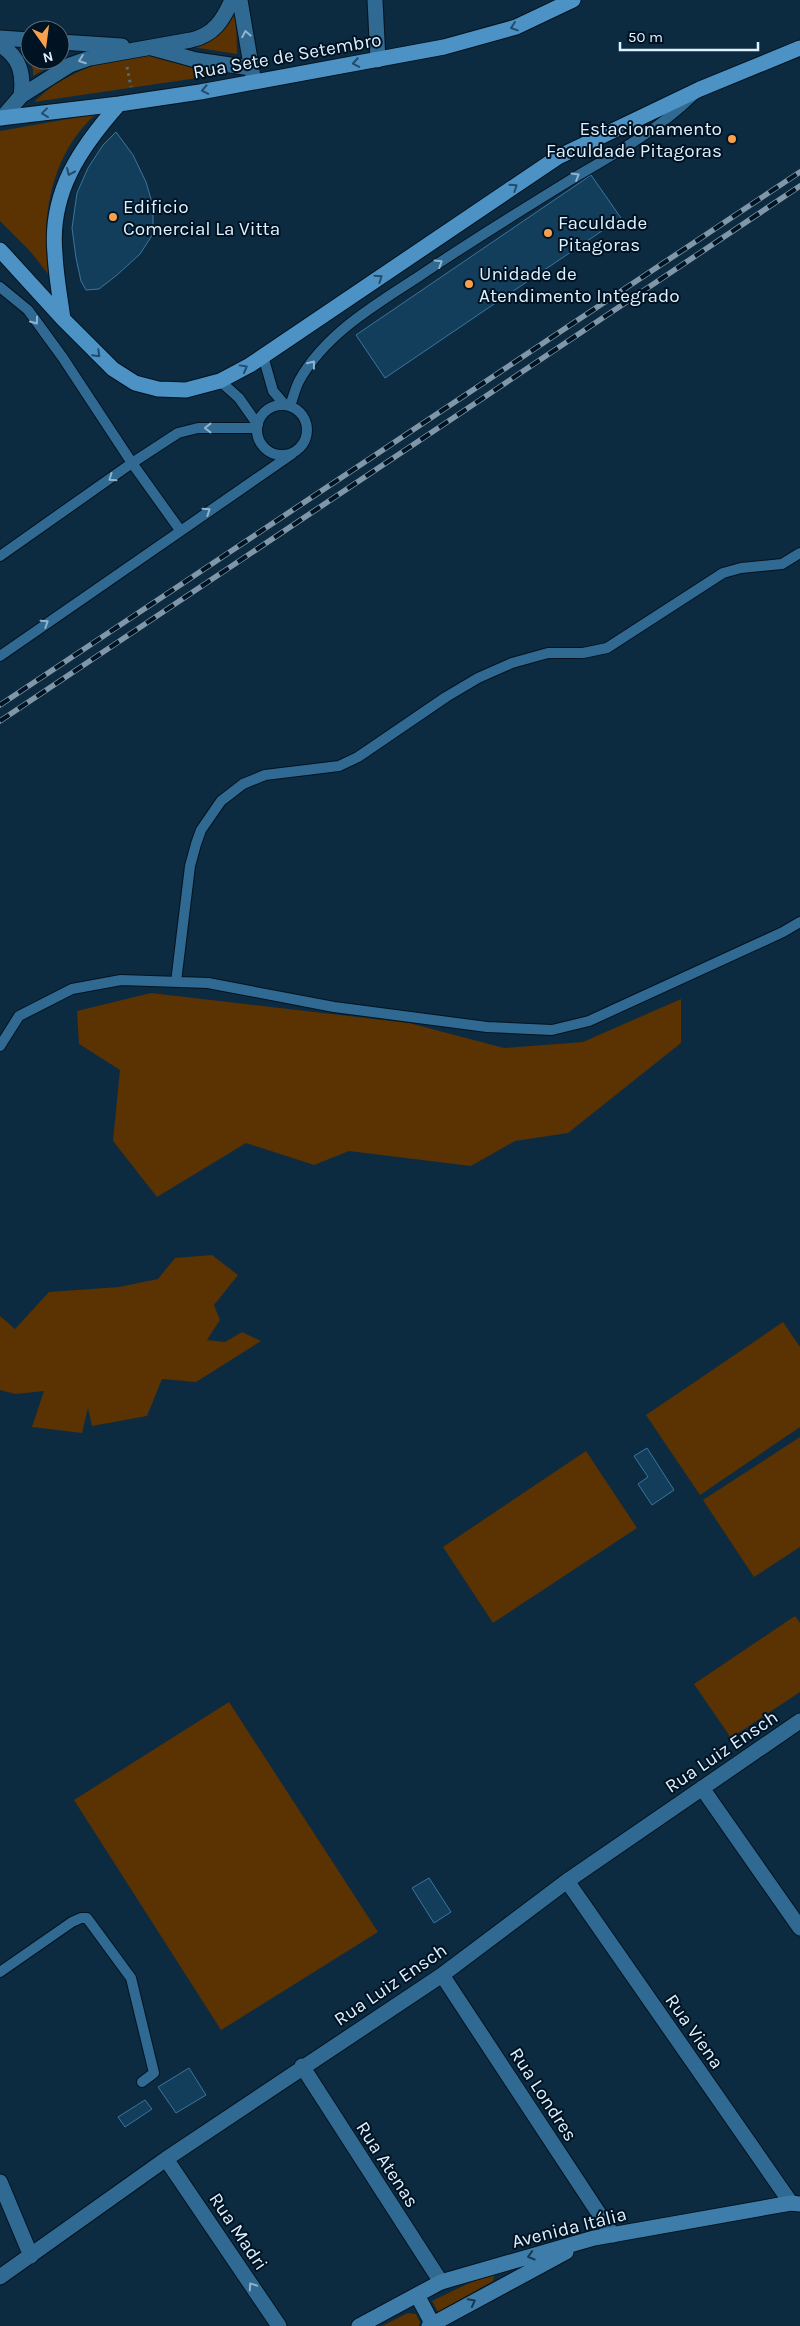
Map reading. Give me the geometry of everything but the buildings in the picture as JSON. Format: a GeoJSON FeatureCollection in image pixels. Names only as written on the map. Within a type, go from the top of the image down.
{"type":"FeatureCollection","features":[{"type":"Feature","properties":{"kind":"main road","name":"Rua Sete de Setembro"},"geometry":{"type":"LineString","coordinates":[[1,118],[119,104],[252,74],[378,60],[444,47],[516,27],[556,4],[573,0]]}},
{"type":"Feature","properties":{"kind":"main road"},"geometry":{"type":"LineString","coordinates":[[0,250],[63,319],[113,369],[135,383],[158,389],[173,390],[205,386],[220,381],[263,356],[558,157],[700,89],[800,48]]}},
{"type":"Feature","properties":{"kind":"main road"},"geometry":{"type":"LineString","coordinates":[[63,319],[54,253],[56,216],[60,198],[76,159],[96,130],[119,104]]}},
{"type":"Feature","properties":{"kind":"street"},"geometry":{"type":"LineString","coordinates":[[1,118],[21,96],[70,65],[90,58],[191,40],[207,35],[221,22],[232,0]]}},
{"type":"Feature","properties":{"kind":"street"},"geometry":{"type":"LineString","coordinates":[[70,43],[147,47],[252,74],[240,0]]}},
{"type":"Feature","properties":{"kind":"street"},"geometry":{"type":"LineString","coordinates":[[375,0],[378,60]]}},
{"type":"Feature","properties":{"kind":"street"},"geometry":{"type":"LineString","coordinates":[[0,38],[20,39]]}},
{"type":"Feature","properties":{"kind":"street"},"geometry":{"type":"LineString","coordinates":[[0,45],[14,56],[20,68],[23,82],[21,96]]}},
{"type":"Feature","properties":{"kind":"street","name":"Rua Luiz Ensch"},"geometry":{"type":"LineString","coordinates":[[0,2277],[166,2159],[302,2066],[442,1974],[567,1881],[800,1721]]}},
{"type":"Feature","properties":{"kind":"street"},"geometry":{"type":"LineString","coordinates":[[702,1788],[800,1928]]}},
{"type":"Feature","properties":{"kind":"street","name":"Rua Viena"},"geometry":{"type":"LineString","coordinates":[[567,1881],[795,2204]]}},
{"type":"Feature","properties":{"kind":"street","name":"Rua Londres"},"geometry":{"type":"LineString","coordinates":[[442,1974],[612,2235]]}},
{"type":"Feature","properties":{"kind":"street","name":"Rua Atenas"},"geometry":{"type":"LineString","coordinates":[[302,2066],[441,2282]]}},
{"type":"Feature","properties":{"kind":"street","name":"Rua Madri"},"geometry":{"type":"LineString","coordinates":[[166,2159],[279,2326]]}},
{"type":"Feature","properties":{"kind":"street"},"geometry":{"type":"LineString","coordinates":[[0,2182],[31,2256]]}},
{"type":"Feature","properties":{"kind":"street","name":"Avenida Itália"},"geometry":{"type":"LineString","coordinates":[[359,2326],[441,2282],[594,2238],[795,2204]]}},
{"type":"Feature","properties":{"kind":"street"},"geometry":{"type":"LineString","coordinates":[[417,2295],[431,2325],[594,2238]]}},
{"type":"Feature","properties":{"kind":"lane"},"geometry":{"type":"LineString","coordinates":[[288,406],[299,382],[309,368],[325,348],[361,314],[528,206],[635,141],[677,112],[700,89]]}},
{"type":"Feature","properties":{"kind":"lane"},"geometry":{"type":"LineString","coordinates":[[0,287],[28,310],[63,358],[132,463],[180,530]]}},
{"type":"Feature","properties":{"kind":"lane"},"geometry":{"type":"LineString","coordinates":[[0,656],[292,454],[304,443],[308,427],[300,412],[288,406],[273,391],[263,356]]}},
{"type":"Feature","properties":{"kind":"lane"},"geometry":{"type":"LineString","coordinates":[[220,381],[239,398],[257,426]]}},
{"type":"Feature","properties":{"kind":"lane"},"geometry":{"type":"LineString","coordinates":[[288,406],[269,408],[263,413],[257,426],[257,437],[267,451],[275,454],[292,454]]}},
{"type":"Feature","properties":{"kind":"lane"},"geometry":{"type":"LineString","coordinates":[[0,556],[132,463],[178,434],[191,430],[257,426]]}},
{"type":"Feature","properties":{"kind":"lane"},"geometry":{"type":"LineString","coordinates":[[176,982],[190,866],[196,844],[201,830],[221,801],[243,784],[265,775],[339,766],[358,757],[446,697],[478,678],[512,663],[548,653],[583,653],[608,648],[723,573],[741,568],[782,564],[800,552]]}},
{"type":"Feature","properties":{"kind":"lane"},"geometry":{"type":"LineString","coordinates":[[0,1046],[20,1016],[72,989],[120,980],[208,983],[334,1007],[459,1023],[552,1030],[589,1022],[783,932],[800,922]]}},
{"type":"Feature","properties":{"kind":"lane"},"geometry":{"type":"LineString","coordinates":[[0,1972],[72,1922],[81,1918],[87,1918],[131,1978],[154,2073],[142,2082]]}},
{"type":"Feature","properties":{"kind":"path"},"geometry":{"type":"LineString","coordinates":[[124,51],[132,92]]}},
{"type":"Feature","properties":{"kind":"shaded area"},"geometry":{"type":"Polygon","coordinates":[[[236,8],[237,54],[192,47],[208,41],[219,34],[236,8]]]}},
{"type":"Feature","properties":{"kind":"shaded area"},"geometry":{"type":"Polygon","coordinates":[[[150,53],[225,74],[34,102],[54,84],[94,64],[150,53]]]}},
{"type":"Feature","properties":{"kind":"shaded area"},"geometry":{"type":"Polygon","coordinates":[[[33,70],[43,70],[33,76],[33,70]]]}},
{"type":"Feature","properties":{"kind":"shaded area"},"geometry":{"type":"Polygon","coordinates":[[[96,114],[68,148],[52,188],[46,231],[49,275],[30,251],[0,221],[0,131],[96,114]]]}},
{"type":"Feature","properties":{"kind":"shaded area"},"geometry":{"type":"Polygon","coordinates":[[[151,993],[409,1023],[504,1048],[583,1042],[681,999],[681,1043],[568,1133],[515,1141],[471,1166],[349,1151],[314,1165],[246,1143],[157,1197],[113,1141],[120,1070],[79,1044],[77,1011],[151,993]]]}},
{"type":"Feature","properties":{"kind":"shaded area"},"geometry":{"type":"Polygon","coordinates":[[[212,1255],[238,1275],[214,1305],[220,1320],[207,1340],[225,1342],[242,1332],[261,1341],[196,1382],[162,1379],[147,1416],[92,1426],[88,1408],[82,1433],[32,1427],[44,1391],[15,1394],[0,1390],[0,1316],[15,1329],[49,1292],[119,1287],[158,1279],[175,1258],[212,1255]]]}},
{"type":"Feature","properties":{"kind":"shaded area"},"geometry":{"type":"Polygon","coordinates":[[[783,1322],[800,1347],[800,1427],[700,1495],[646,1415],[783,1322]]]}},
{"type":"Feature","properties":{"kind":"shaded area"},"geometry":{"type":"Polygon","coordinates":[[[800,1437],[800,1547],[754,1577],[703,1500],[800,1437]]]}},
{"type":"Feature","properties":{"kind":"shaded area"},"geometry":{"type":"Polygon","coordinates":[[[586,1451],[637,1528],[493,1623],[443,1547],[586,1451]]]}},
{"type":"Feature","properties":{"kind":"shaded area"},"geometry":{"type":"Polygon","coordinates":[[[795,1616],[800,1623],[800,1692],[731,1738],[694,1684],[795,1616]]]}},
{"type":"Feature","properties":{"kind":"shaded area"},"geometry":{"type":"Polygon","coordinates":[[[229,1702],[378,1932],[221,2030],[74,1800],[229,1702]]]}},
{"type":"Feature","properties":{"kind":"shaded area"},"geometry":{"type":"Polygon","coordinates":[[[490,2273],[494,2275],[493,2281],[438,2312],[432,2301],[490,2273]]]}},
{"type":"Feature","properties":{"kind":"shaded area"},"geometry":{"type":"Polygon","coordinates":[[[408,2313],[416,2314],[420,2322],[419,2326],[382,2326],[408,2313]]]}},
{"type":"Feature","properties":{"kind":"railway"},"geometry":{"type":"LineString","coordinates":[[0,705],[800,172]]}},
{"type":"Feature","properties":{"kind":"railway"},"geometry":{"type":"LineString","coordinates":[[0,721],[800,186]]}},
{"type":"Feature","properties":{"kind":"place","name":"Estacionamento Faculdade Pitagoras"},"geometry":{"type":"Point","coordinates":[732,139]}},
{"type":"Feature","properties":{"kind":"place","name":"Edificio Comercial La Vitta"},"geometry":{"type":"Point","coordinates":[113,217]}},
{"type":"Feature","properties":{"kind":"place","name":"Faculdade Pitagoras"},"geometry":{"type":"Point","coordinates":[548,233]}},
{"type":"Feature","properties":{"kind":"place","name":"Unidade de Atendimento Integrado"},"geometry":{"type":"Point","coordinates":[469,284]}}]}
